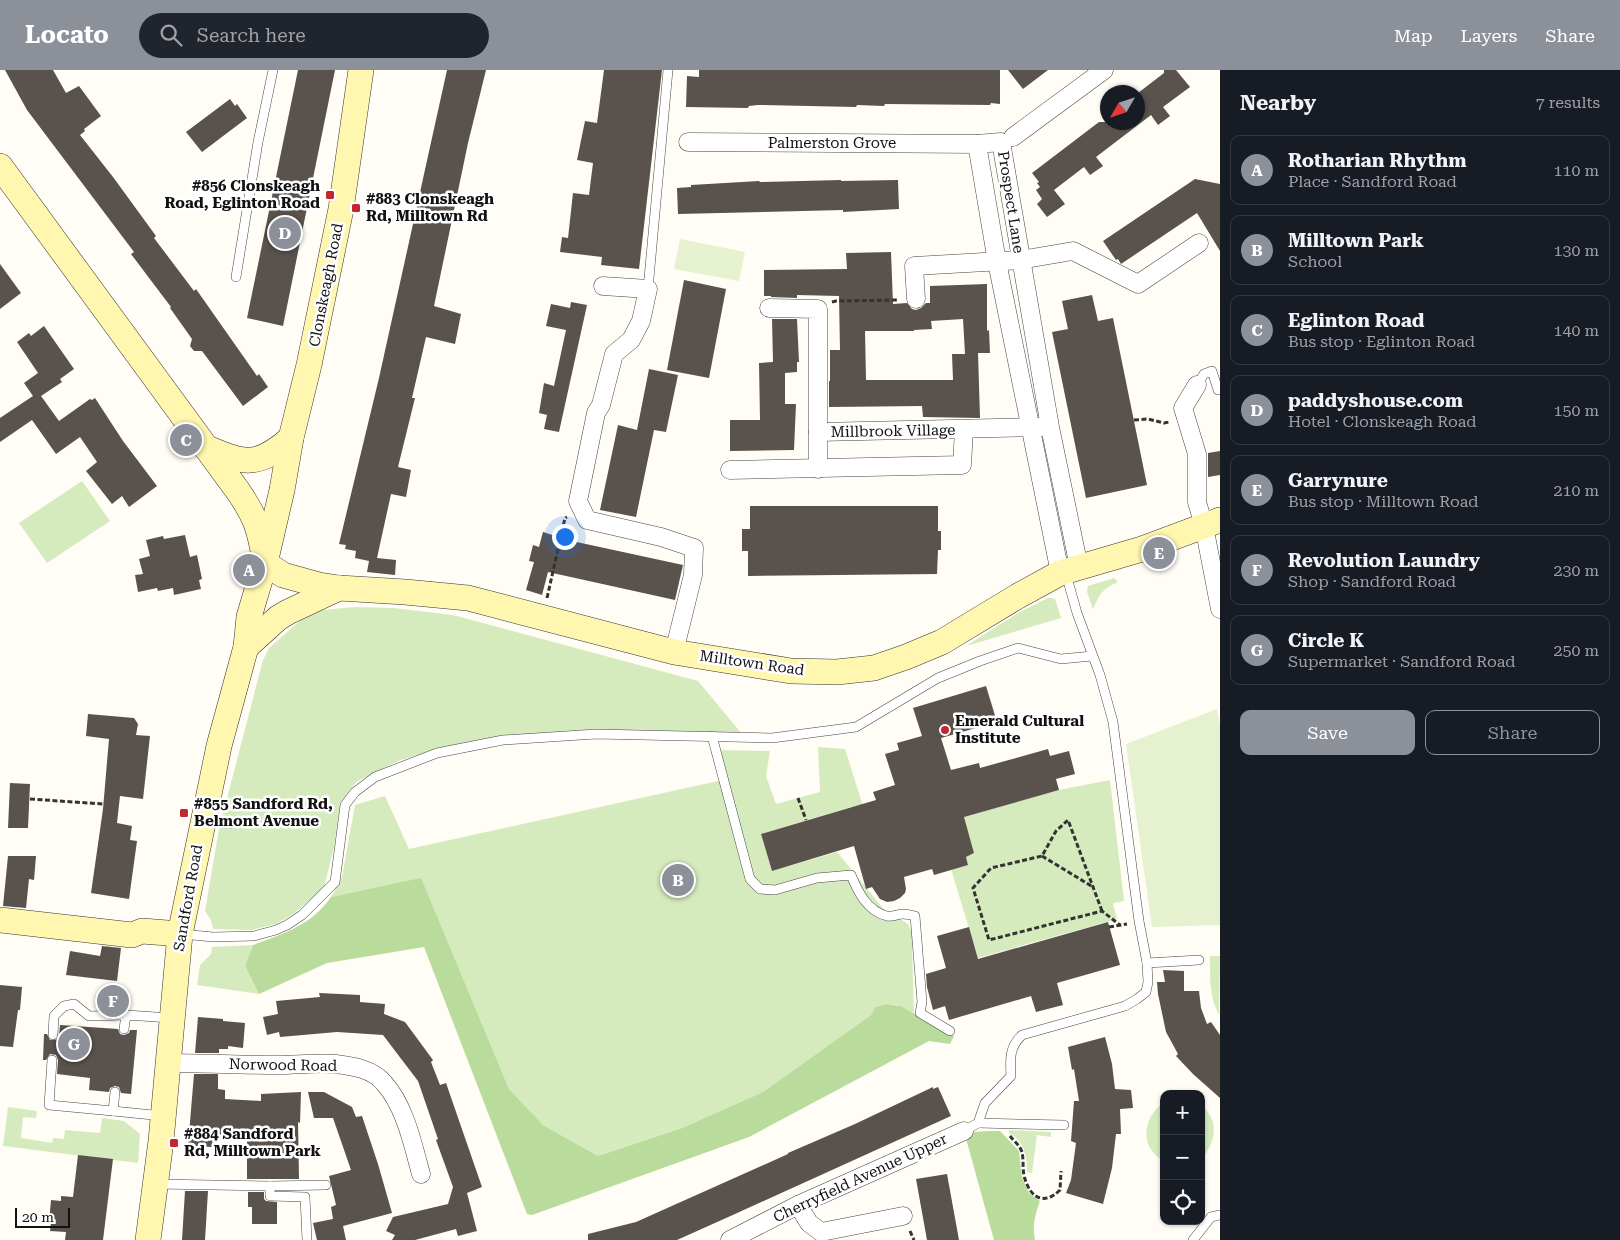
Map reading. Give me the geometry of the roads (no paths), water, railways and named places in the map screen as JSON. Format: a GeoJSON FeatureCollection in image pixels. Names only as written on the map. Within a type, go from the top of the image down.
{"type":"FeatureCollection","features":[{"type":"Feature","properties":{"kind":"main road","name":"Clonskeagh Road"},"geometry":{"type":"LineString","coordinates":[[265,563],[282,490],[291,438],[310,365],[341,209],[361,70]]}},
{"type":"Feature","properties":{"kind":"main road"},"geometry":{"type":"LineString","coordinates":[[0,166],[238,491],[255,518],[261,538],[265,563]]}},
{"type":"Feature","properties":{"kind":"main road"},"geometry":{"type":"LineString","coordinates":[[205,447],[229,457],[243,460],[261,459],[274,453],[291,438]]}},
{"type":"Feature","properties":{"kind":"main road","name":"Milltown Road"},"geometry":{"type":"LineString","coordinates":[[265,563],[291,578],[339,588],[468,598],[674,652],[792,671],[837,672],[874,668],[942,642],[1018,596],[1068,570],[1142,549],[1212,523]]}},
{"type":"Feature","properties":{"kind":"main road","name":"Sandford Road"},"geometry":{"type":"LineString","coordinates":[[148,1240],[163,1116],[180,934],[219,746],[246,647],[249,617],[265,563]]}},
{"type":"Feature","properties":{"kind":"main road"},"geometry":{"type":"LineString","coordinates":[[246,647],[278,618],[339,588]]}},
{"type":"Feature","properties":{"kind":"main road"},"geometry":{"type":"LineString","coordinates":[[0,920],[132,935],[142,931],[180,934]]}},
{"type":"Feature","properties":{"kind":"street"},"geometry":{"type":"LineString","coordinates":[[1013,137],[1104,70]]}},
{"type":"Feature","properties":{"kind":"street","name":"Palmerston Grove"},"geometry":{"type":"LineString","coordinates":[[688,142],[977,144]]}},
{"type":"Feature","properties":{"kind":"street","name":"Prospect Lane"},"geometry":{"type":"LineString","coordinates":[[1001,142],[1050,427],[1068,570],[1031,428],[997,262],[977,144],[1001,142]]}},
{"type":"Feature","properties":{"kind":"street"},"geometry":{"type":"LineString","coordinates":[[916,299],[914,266],[1020,260],[1073,251],[1138,284],[1199,243]]}},
{"type":"Feature","properties":{"kind":"street"},"geometry":{"type":"LineString","coordinates":[[604,286],[648,289],[641,321],[631,340],[614,354],[601,405],[596,413],[578,501],[587,520],[661,537],[694,548],[693,575],[674,652]]}},
{"type":"Feature","properties":{"kind":"street","name":"Millbrook Village"},"geometry":{"type":"LineString","coordinates":[[769,308],[818,309],[818,432],[1050,427]]}},
{"type":"Feature","properties":{"kind":"street"},"geometry":{"type":"LineString","coordinates":[[1197,385],[1183,408],[1196,454],[1197,502],[1212,523],[1220,609]]}},
{"type":"Feature","properties":{"kind":"street"},"geometry":{"type":"LineString","coordinates":[[730,470],[962,465],[964,430]]}},
{"type":"Feature","properties":{"kind":"street"},"geometry":{"type":"LineString","coordinates":[[818,432],[818,469]]}},
{"type":"Feature","properties":{"kind":"street","name":"Norwood Road"},"geometry":{"type":"LineString","coordinates":[[168,1063],[334,1064],[359,1068],[374,1074],[384,1082],[396,1100],[411,1138],[421,1174]]}},
{"type":"Feature","properties":{"kind":"street","name":"Cherryfield Avenue Upper"},"geometry":{"type":"LineString","coordinates":[[730,1240],[798,1205],[971,1127]]}},
{"type":"Feature","properties":{"kind":"street"},"geometry":{"type":"LineString","coordinates":[[798,1205],[809,1223],[821,1232],[903,1216]]}},
{"type":"Feature","properties":{"kind":"lane"},"geometry":{"type":"LineString","coordinates":[[236,277],[258,142],[273,70]]}},
{"type":"Feature","properties":{"kind":"lane"},"geometry":{"type":"LineString","coordinates":[[648,289],[668,70]]}},
{"type":"Feature","properties":{"kind":"lane"},"geometry":{"type":"LineString","coordinates":[[1197,385],[1204,374],[1212,370],[1218,390],[1220,389]]}},
{"type":"Feature","properties":{"kind":"lane"},"geometry":{"type":"LineString","coordinates":[[971,1127],[985,1103],[1011,1076],[1010,1053],[1016,1040],[1022,1035],[1125,1006],[1146,992],[1148,982],[1147,963],[1113,722],[1068,570]]}},
{"type":"Feature","properties":{"kind":"lane"},"geometry":{"type":"LineString","coordinates":[[180,934],[213,937],[254,936],[287,925],[302,915],[335,882],[345,805],[355,792],[374,777],[437,753],[503,740],[596,734],[772,738],[856,727],[938,678],[980,660],[1018,648],[1060,659],[1092,656]]}},
{"type":"Feature","properties":{"kind":"lane"},"geometry":{"type":"LineString","coordinates":[[712,736],[750,879],[760,889],[775,890],[817,878],[851,875],[865,903],[879,912],[889,916],[902,914],[915,916],[922,1002],[920,1013],[950,1031]]}},
{"type":"Feature","properties":{"kind":"lane"},"geometry":{"type":"LineString","coordinates":[[203,821],[230,824]]}},
{"type":"Feature","properties":{"kind":"lane"},"geometry":{"type":"LineString","coordinates":[[1147,963],[1199,960]]}},
{"type":"Feature","properties":{"kind":"lane"},"geometry":{"type":"LineString","coordinates":[[53,1035],[54,1016],[64,1006],[74,1004],[89,1016],[126,1015],[172,1018]]}},
{"type":"Feature","properties":{"kind":"lane"},"geometry":{"type":"LineString","coordinates":[[124,1029],[126,1015]]}},
{"type":"Feature","properties":{"kind":"lane"},"geometry":{"type":"LineString","coordinates":[[52,1060],[49,1105],[163,1116]]}},
{"type":"Feature","properties":{"kind":"lane"},"geometry":{"type":"LineString","coordinates":[[113,1111],[115,1092]]}},
{"type":"Feature","properties":{"kind":"lane"},"geometry":{"type":"LineString","coordinates":[[971,1127],[997,1123],[1064,1125]]}},
{"type":"Feature","properties":{"kind":"lane"},"geometry":{"type":"LineString","coordinates":[[155,1184],[326,1185]]}},
{"type":"Feature","properties":{"kind":"lane"},"geometry":{"type":"LineString","coordinates":[[270,1186],[270,1196],[305,1197],[307,1240]]}},
{"type":"Feature","properties":{"kind":"lane"},"geometry":{"type":"LineString","coordinates":[[1193,1240],[1215,1216],[1220,1206]]}},
{"type":"Feature","properties":{"kind":"place","name":"#856 Clonskeagh Road, Eglinton Road"},"geometry":{"type":"Point","coordinates":[330,195]}},
{"type":"Feature","properties":{"kind":"place","name":"#883 Clonskeagh Rd, Milltown Rd"},"geometry":{"type":"Point","coordinates":[356,208]}},
{"type":"Feature","properties":{"kind":"place","name":"paddyshouse.com"},"geometry":{"type":"Point","coordinates":[285,233]}},
{"type":"Feature","properties":{"kind":"place","name":"Eglinton Road"},"geometry":{"type":"Point","coordinates":[186,440]}},
{"type":"Feature","properties":{"kind":"place","name":"Garrynure"},"geometry":{"type":"Point","coordinates":[1159,553]}},
{"type":"Feature","properties":{"kind":"place","name":"Rotharian Rhythm"},"geometry":{"type":"Point","coordinates":[249,570]}},
{"type":"Feature","properties":{"kind":"place","name":"Emerald Cultural Institute"},"geometry":{"type":"Point","coordinates":[945,730]}},
{"type":"Feature","properties":{"kind":"place","name":"#855 Sandford Rd, Belmont Avenue"},"geometry":{"type":"Point","coordinates":[184,813]}},
{"type":"Feature","properties":{"kind":"place","name":"Milltown Park"},"geometry":{"type":"Point","coordinates":[678,880]}},
{"type":"Feature","properties":{"kind":"place","name":"Revolution Laundry"},"geometry":{"type":"Point","coordinates":[113,1001]}},
{"type":"Feature","properties":{"kind":"place","name":"Circle K"},"geometry":{"type":"Point","coordinates":[74,1044]}},
{"type":"Feature","properties":{"kind":"place","name":"#884 Sandford Rd, Milltown Park"},"geometry":{"type":"Point","coordinates":[174,1143]}}]}
